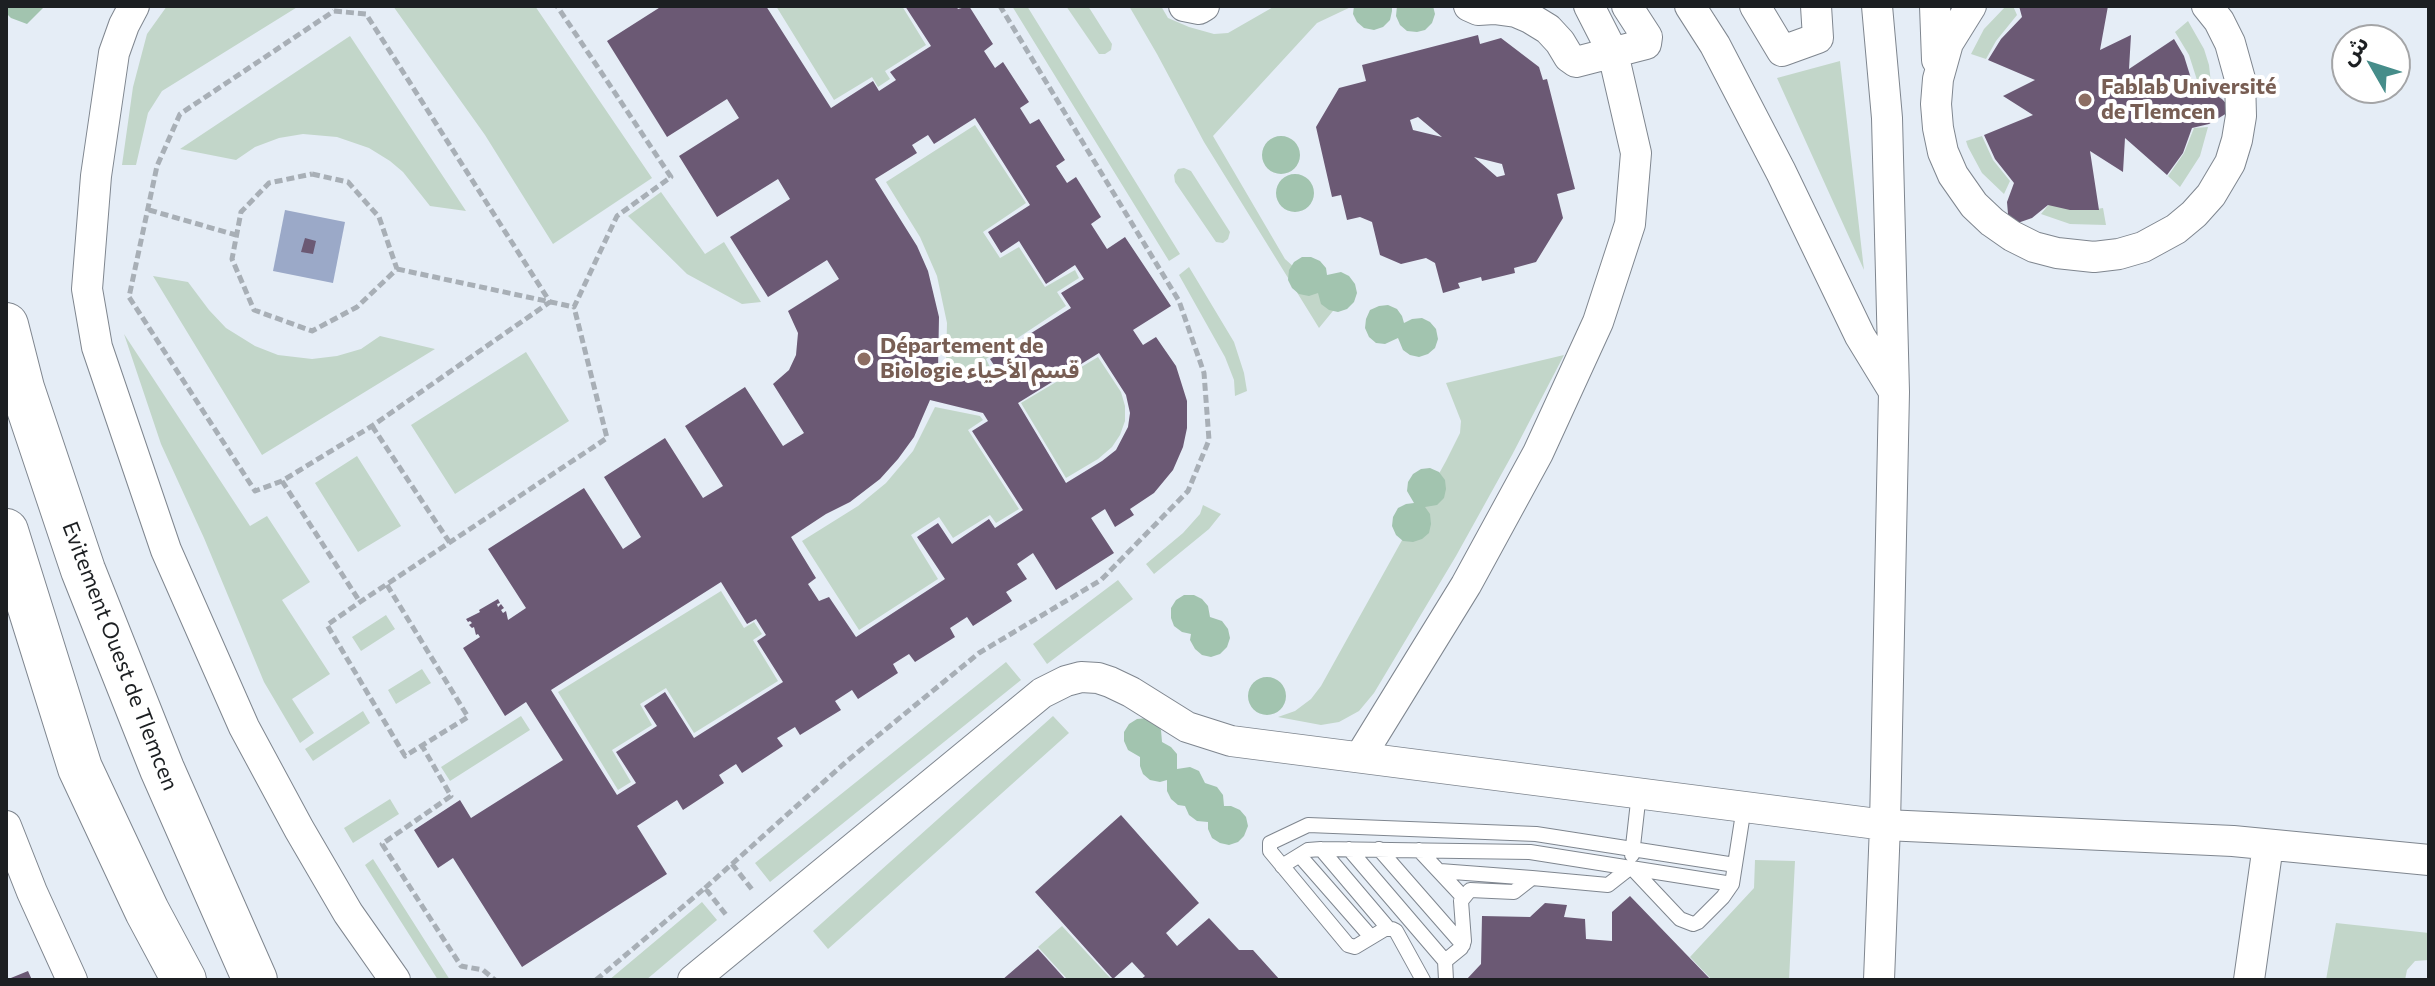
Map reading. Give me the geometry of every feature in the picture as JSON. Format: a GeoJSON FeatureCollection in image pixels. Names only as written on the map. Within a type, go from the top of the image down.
{"type":"FeatureCollection","features":[{"type":"Feature","properties":{"kind":"highway","name":"Evitement Ouest de Tlemcen"},"geometry":{"type":"LineString","coordinates":[[6,325],[22,388],[83,570],[162,769],[255,980]]}},
{"type":"Feature","properties":{"kind":"highway"},"geometry":{"type":"LineString","coordinates":[[6,531],[80,768],[147,911],[184,980]]}},
{"type":"Feature","properties":{"kind":"street"},"geometry":{"type":"LineString","coordinates":[[134,6],[114,53],[96,176],[87,289],[97,347],[166,550],[244,727],[348,913],[395,980]]}},
{"type":"Feature","properties":{"kind":"street"},"geometry":{"type":"LineString","coordinates":[[1184,6],[1199,9],[1204,6]]}},
{"type":"Feature","properties":{"kind":"street"},"geometry":{"type":"LineString","coordinates":[[1469,6],[1478,10],[1516,12],[1530,18],[1548,29],[1572,61],[1576,62],[1642,47],[1648,41],[1634,7],[1530,18]]}},
{"type":"Feature","properties":{"kind":"street"},"geometry":{"type":"LineString","coordinates":[[1690,6],[1715,45],[1781,172],[1860,336],[1894,392]]}},
{"type":"Feature","properties":{"kind":"street"},"geometry":{"type":"LineString","coordinates":[[1877,6],[1887,118],[1894,392],[1879,980]]}},
{"type":"Feature","properties":{"kind":"street"},"geometry":{"type":"LineString","coordinates":[[1935,6],[1936,116],[1943,152],[1953,175],[1974,205],[2001,230],[2034,247],[2070,256],[2107,256],[2143,247],[2176,229],[2203,205],[2224,175],[2237,140],[2242,103],[2238,66],[2225,32],[2207,6]]}},
{"type":"Feature","properties":{"kind":"street"},"geometry":{"type":"LineString","coordinates":[[1938,79],[1948,43],[1971,6]]}},
{"type":"Feature","properties":{"kind":"street"},"geometry":{"type":"LineString","coordinates":[[1360,757],[1466,585],[1538,453],[1598,322],[1630,224],[1636,153],[1613,53],[1591,10]]}},
{"type":"Feature","properties":{"kind":"street"},"geometry":{"type":"LineString","coordinates":[[1759,11],[1816,14]]}},
{"type":"Feature","properties":{"kind":"street"},"geometry":{"type":"LineString","coordinates":[[1887,118],[1936,116]]}},
{"type":"Feature","properties":{"kind":"street"},"geometry":{"type":"LineString","coordinates":[[693,980],[1042,693],[1081,677],[1110,682],[1187,727],[1231,741],[1885,825],[2268,845],[2429,860]]}},
{"type":"Feature","properties":{"kind":"street"},"geometry":{"type":"LineString","coordinates":[[6,826],[72,980]]}},
{"type":"Feature","properties":{"kind":"street"},"geometry":{"type":"LineString","coordinates":[[2249,980],[2268,845]]}},
{"type":"Feature","properties":{"kind":"lane"},"geometry":{"type":"LineString","coordinates":[[1440,871],[1608,885],[1631,867],[1639,793]]}},
{"type":"Feature","properties":{"kind":"lane"},"geometry":{"type":"LineString","coordinates":[[1631,867],[1680,919],[1693,924],[1698,922],[1732,884],[1744,807]]}},
{"type":"Feature","properties":{"kind":"lane"},"geometry":{"type":"LineString","coordinates":[[1388,928],[1355,947],[1348,945],[1270,851],[1270,843],[1308,825],[1536,834],[1735,865]]}},
{"type":"Feature","properties":{"kind":"lane"},"geometry":{"type":"LineString","coordinates":[[1282,866],[1308,850],[1321,849],[1530,852],[1732,884]]}},
{"type":"Feature","properties":{"kind":"lane"},"geometry":{"type":"LineString","coordinates":[[1321,849],[1388,928],[1396,931],[1423,980]]}},
{"type":"Feature","properties":{"kind":"lane"},"geometry":{"type":"LineString","coordinates":[[1349,849],[1445,961],[1446,980]]}},
{"type":"Feature","properties":{"kind":"lane"},"geometry":{"type":"LineString","coordinates":[[1379,849],[1463,945]]}},
{"type":"Feature","properties":{"kind":"lane"},"geometry":{"type":"LineString","coordinates":[[1419,850],[1463,897],[1463,945],[1445,961]]}},
{"type":"Feature","properties":{"kind":"lane"},"geometry":{"type":"LineString","coordinates":[[1300,856],[1371,937]]}},
{"type":"Feature","properties":{"kind":"lane"},"geometry":{"type":"LineString","coordinates":[[1463,897],[1470,890],[1516,891],[1532,878]]}},
{"type":"Feature","properties":{"kind":"path"},"geometry":{"type":"LineString","coordinates":[[387,585],[468,717],[405,756],[327,625],[607,438],[574,307],[617,216],[671,177],[557,6]]}},
{"type":"Feature","properties":{"kind":"path"},"geometry":{"type":"LineString","coordinates":[[596,980],[847,761],[979,653],[1101,580],[1188,491],[1209,440],[1204,373],[1179,301],[1000,6]]}},
{"type":"Feature","properties":{"kind":"path"},"geometry":{"type":"LineString","coordinates":[[334,11],[366,14],[550,302],[372,426],[282,481],[255,491],[129,297],[157,166],[180,114],[334,11]]}},
{"type":"Feature","properties":{"kind":"path"},"geometry":{"type":"LineString","coordinates":[[312,174],[348,182],[379,217],[397,269],[357,307],[312,331],[254,310],[232,259],[241,212],[269,183],[312,174]]}},
{"type":"Feature","properties":{"kind":"path"},"geometry":{"type":"LineString","coordinates":[[149,210],[237,235]]}},
{"type":"Feature","properties":{"kind":"path"},"geometry":{"type":"LineString","coordinates":[[397,269],[574,307]]}},
{"type":"Feature","properties":{"kind":"path"},"geometry":{"type":"LineString","coordinates":[[372,426],[450,543]]}},
{"type":"Feature","properties":{"kind":"path"},"geometry":{"type":"LineString","coordinates":[[282,481],[360,602]]}},
{"type":"Feature","properties":{"kind":"path"},"geometry":{"type":"LineString","coordinates":[[421,744],[451,796],[382,844],[461,966],[483,970],[495,980]]}},
{"type":"Feature","properties":{"kind":"path"},"geometry":{"type":"LineString","coordinates":[[732,864],[773,915]]}},
{"type":"Feature","properties":{"kind":"path"},"geometry":{"type":"LineString","coordinates":[[705,888],[744,938]]}},
{"type":"Feature","properties":{"kind":"green space"},"geometry":{"type":"Polygon","coordinates":[[[6,6],[45,6],[27,24],[11,18],[6,13],[6,6]]]}},
{"type":"Feature","properties":{"kind":"green space"},"geometry":{"type":"Polygon","coordinates":[[[167,6],[299,6],[162,91],[148,113],[136,165],[122,165],[133,87],[147,34],[167,6]]]}},
{"type":"Feature","properties":{"kind":"green space"},"geometry":{"type":"Polygon","coordinates":[[[393,6],[535,6],[652,178],[553,244],[485,135],[393,6]]]}},
{"type":"Feature","properties":{"kind":"green space"},"geometry":{"type":"Polygon","coordinates":[[[776,6],[902,6],[926,45],[885,71],[890,79],[878,87],[872,77],[834,100],[776,6]]]}},
{"type":"Feature","properties":{"kind":"green space"},"geometry":{"type":"Polygon","coordinates":[[[1012,6],[1027,6],[1180,254],[1169,261],[1012,6]]]}},
{"type":"Feature","properties":{"kind":"green space"},"geometry":{"type":"Polygon","coordinates":[[[1066,6],[1088,6],[1112,44],[1111,50],[1099,54],[1066,6]]]}},
{"type":"Feature","properties":{"kind":"green space"},"geometry":{"type":"Polygon","coordinates":[[[1129,6],[1161,6],[1168,18],[1214,34],[1228,33],[1275,6],[1353,6],[1317,23],[1213,136],[1285,259],[1337,306],[1319,328],[1204,142],[1129,6]]]}},
{"type":"Feature","properties":{"kind":"green space"},"geometry":{"type":"Polygon","coordinates":[[[1354,6],[1392,6],[1390,20],[1374,30],[1364,28],[1353,14],[1354,6]]]}},
{"type":"Feature","properties":{"kind":"green space"},"geometry":{"type":"Polygon","coordinates":[[[1397,6],[1433,6],[1435,14],[1432,23],[1425,30],[1407,31],[1396,16],[1397,6]]]}},
{"type":"Feature","properties":{"kind":"green space"},"geometry":{"type":"Polygon","coordinates":[[[2006,6],[2013,6],[2017,15],[1986,59],[1971,54],[1984,29],[2006,6]]]}},
{"type":"Feature","properties":{"kind":"green space"},"geometry":{"type":"Polygon","coordinates":[[[2188,21],[2204,49],[2211,83],[2197,80],[2189,55],[2175,32],[2188,21]]]}},
{"type":"Feature","properties":{"kind":"green space"},"geometry":{"type":"Polygon","coordinates":[[[350,36],[466,211],[430,206],[403,172],[390,161],[369,148],[337,137],[303,134],[279,138],[255,147],[236,160],[180,149],[350,36]]]}},
{"type":"Feature","properties":{"kind":"green space"},"geometry":{"type":"Polygon","coordinates":[[[1840,61],[1864,270],[1777,78],[1840,61]]]}},
{"type":"Feature","properties":{"kind":"green space"},"geometry":{"type":"Polygon","coordinates":[[[975,125],[1026,203],[983,232],[1000,258],[1019,247],[1045,287],[1075,270],[1079,278],[1057,292],[1066,306],[986,359],[994,375],[990,378],[946,365],[947,323],[937,276],[920,237],[886,182],[975,125]]]}},
{"type":"Feature","properties":{"kind":"green space"},"geometry":{"type":"Polygon","coordinates":[[[2208,127],[2200,156],[2180,187],[2168,176],[2184,153],[2194,128],[2208,127]]]}},
{"type":"Feature","properties":{"kind":"green space"},"geometry":{"type":"Polygon","coordinates":[[[1281,136],[1295,141],[1300,155],[1295,169],[1281,174],[1267,169],[1262,155],[1267,141],[1281,136]]]}},
{"type":"Feature","properties":{"kind":"green space"},"geometry":{"type":"Polygon","coordinates":[[[1982,136],[1993,160],[2010,181],[2004,194],[1982,173],[1968,147],[1966,141],[1982,136]]]}},
{"type":"Feature","properties":{"kind":"green space"},"geometry":{"type":"Polygon","coordinates":[[[1178,169],[1191,171],[1230,232],[1223,243],[1216,242],[1175,182],[1174,175],[1178,169]]]}},
{"type":"Feature","properties":{"kind":"green space"},"geometry":{"type":"Polygon","coordinates":[[[1295,174],[1309,179],[1314,193],[1309,207],[1295,212],[1281,207],[1276,193],[1281,179],[1295,174]]]}},
{"type":"Feature","properties":{"kind":"green space"},"geometry":{"type":"Polygon","coordinates":[[[661,192],[705,254],[724,242],[761,302],[742,304],[687,274],[628,216],[661,192]]]}},
{"type":"Feature","properties":{"kind":"green space"},"geometry":{"type":"Polygon","coordinates":[[[2050,203],[2090,210],[2103,208],[2106,225],[2070,224],[2041,214],[2050,203]]]}},
{"type":"Feature","properties":{"kind":"green space"},"geometry":{"type":"Polygon","coordinates":[[[1302,257],[1320,261],[1327,275],[1341,272],[1349,276],[1357,293],[1347,309],[1338,312],[1329,310],[1321,304],[1318,293],[1309,296],[1299,294],[1292,288],[1288,280],[1289,270],[1302,257]]]}},
{"type":"Feature","properties":{"kind":"green space"},"geometry":{"type":"Polygon","coordinates":[[[1189,267],[1234,342],[1247,391],[1235,396],[1234,380],[1225,357],[1179,275],[1189,267]]]}},
{"type":"Feature","properties":{"kind":"green space"},"geometry":{"type":"Polygon","coordinates":[[[153,276],[188,282],[226,328],[255,346],[278,355],[312,359],[337,356],[361,349],[380,336],[435,349],[262,455],[153,276]]]}},
{"type":"Feature","properties":{"kind":"green space"},"geometry":{"type":"Polygon","coordinates":[[[1388,305],[1397,309],[1404,323],[1422,318],[1430,322],[1436,329],[1438,339],[1435,348],[1419,357],[1403,350],[1398,338],[1385,344],[1376,343],[1369,337],[1365,328],[1370,310],[1388,305]]]}},
{"type":"Feature","properties":{"kind":"green space"},"geometry":{"type":"Polygon","coordinates":[[[124,334],[250,526],[267,516],[310,582],[282,600],[330,674],[292,699],[314,733],[300,743],[264,682],[161,444],[124,334]]]}},
{"type":"Feature","properties":{"kind":"green space"},"geometry":{"type":"Polygon","coordinates":[[[526,352],[569,421],[455,494],[411,425],[526,352]]]}},
{"type":"Feature","properties":{"kind":"green space"},"geometry":{"type":"Polygon","coordinates":[[[1564,355],[1456,556],[1374,693],[1359,711],[1339,722],[1321,725],[1278,717],[1295,711],[1311,699],[1321,686],[1446,461],[1460,433],[1461,421],[1446,383],[1564,355]]]}},
{"type":"Feature","properties":{"kind":"green space"},"geometry":{"type":"Polygon","coordinates":[[[1098,357],[1121,392],[1125,421],[1112,447],[1066,478],[1021,403],[1098,357]]]}},
{"type":"Feature","properties":{"kind":"green space"},"geometry":{"type":"Polygon","coordinates":[[[935,407],[980,416],[983,420],[968,430],[1019,509],[996,523],[990,515],[953,538],[939,517],[911,535],[938,579],[859,630],[802,541],[858,506],[886,483],[913,451],[935,407]]]}},
{"type":"Feature","properties":{"kind":"green space"},"geometry":{"type":"Polygon","coordinates":[[[357,456],[401,526],[358,552],[315,483],[357,456]]]}},
{"type":"Feature","properties":{"kind":"green space"},"geometry":{"type":"Polygon","coordinates":[[[1430,468],[1439,472],[1445,480],[1444,498],[1437,505],[1425,507],[1430,514],[1429,533],[1413,542],[1403,541],[1392,526],[1393,517],[1398,508],[1414,503],[1407,491],[1413,474],[1430,468]]]}},
{"type":"Feature","properties":{"kind":"green space"},"geometry":{"type":"Polygon","coordinates":[[[1203,505],[1221,514],[1209,529],[1154,574],[1146,564],[1183,533],[1200,514],[1203,505]]]}},
{"type":"Feature","properties":{"kind":"green space"},"geometry":{"type":"Polygon","coordinates":[[[1118,580],[1133,599],[1047,664],[1033,644],[1118,580]]]}},
{"type":"Feature","properties":{"kind":"green space"},"geometry":{"type":"Polygon","coordinates":[[[721,591],[744,628],[754,622],[762,634],[753,640],[778,681],[694,733],[666,688],[640,704],[652,725],[612,750],[631,782],[618,790],[558,692],[721,591]]]}},
{"type":"Feature","properties":{"kind":"green space"},"geometry":{"type":"Polygon","coordinates":[[[1184,595],[1202,599],[1208,606],[1210,617],[1222,621],[1228,629],[1230,638],[1220,654],[1211,657],[1202,655],[1190,640],[1191,634],[1174,626],[1171,608],[1184,595]]]}},
{"type":"Feature","properties":{"kind":"green space"},"geometry":{"type":"Polygon","coordinates":[[[386,615],[395,629],[361,651],[352,637],[386,615]]]}},
{"type":"Feature","properties":{"kind":"green space"},"geometry":{"type":"Polygon","coordinates":[[[1006,662],[1021,680],[770,882],[755,863],[1006,662]]]}},
{"type":"Feature","properties":{"kind":"green space"},"geometry":{"type":"Polygon","coordinates":[[[422,669],[431,683],[396,704],[388,690],[422,669]]]}},
{"type":"Feature","properties":{"kind":"green space"},"geometry":{"type":"Polygon","coordinates":[[[1267,677],[1281,682],[1286,696],[1281,710],[1267,715],[1253,710],[1248,696],[1253,682],[1267,677]]]}},
{"type":"Feature","properties":{"kind":"green space"},"geometry":{"type":"Polygon","coordinates":[[[363,711],[370,723],[313,761],[305,749],[363,711]]]}},
{"type":"Feature","properties":{"kind":"green space"},"geometry":{"type":"Polygon","coordinates":[[[521,716],[530,730],[450,781],[441,767],[521,716]]]}},
{"type":"Feature","properties":{"kind":"green space"},"geometry":{"type":"Polygon","coordinates":[[[1053,716],[1069,733],[828,949],[813,931],[1053,716]]]}},
{"type":"Feature","properties":{"kind":"green space"},"geometry":{"type":"Polygon","coordinates":[[[1147,718],[1161,730],[1162,742],[1177,754],[1177,769],[1190,767],[1199,771],[1205,783],[1217,787],[1223,795],[1224,806],[1240,810],[1246,817],[1248,826],[1238,842],[1229,845],[1212,838],[1208,822],[1197,821],[1189,815],[1185,806],[1171,799],[1167,780],[1150,780],[1143,774],[1140,757],[1128,750],[1124,732],[1137,719],[1147,718]]]}},
{"type":"Feature","properties":{"kind":"green space"},"geometry":{"type":"Polygon","coordinates":[[[390,799],[399,814],[353,843],[344,828],[390,799]]]}},
{"type":"Feature","properties":{"kind":"green space"},"geometry":{"type":"Polygon","coordinates":[[[373,859],[450,980],[438,980],[365,865],[373,859]]]}},
{"type":"Feature","properties":{"kind":"green space"},"geometry":{"type":"Polygon","coordinates":[[[1755,860],[1795,861],[1789,980],[1712,980],[1690,957],[1754,888],[1755,860]]]}},
{"type":"Feature","properties":{"kind":"green space"},"geometry":{"type":"Polygon","coordinates":[[[702,902],[717,920],[646,980],[609,980],[702,902]]]}},
{"type":"Feature","properties":{"kind":"green space"},"geometry":{"type":"Polygon","coordinates":[[[2336,923],[2429,933],[2429,960],[2415,961],[2407,970],[2405,980],[2326,980],[2336,923]]]}},
{"type":"Feature","properties":{"kind":"green space"},"geometry":{"type":"Polygon","coordinates":[[[1062,926],[1112,980],[1068,980],[1038,947],[1062,926]]]}},
{"type":"Feature","properties":{"kind":"water"},"geometry":{"type":"Polygon","coordinates":[[[285,210],[345,222],[333,283],[273,271],[285,210]]]}},
{"type":"Feature","properties":{"kind":"building"},"geometry":{"type":"Polygon","coordinates":[[[662,6],[766,6],[831,108],[873,81],[879,91],[896,80],[890,72],[931,46],[905,6],[956,6],[958,9],[969,6],[993,44],[984,51],[995,68],[1003,62],[1029,102],[1020,108],[1030,124],[1039,119],[1065,160],[1056,166],[1067,183],[1076,177],[1101,217],[1091,224],[1107,249],[1125,237],[1171,306],[1133,330],[1143,345],[1156,337],[1176,366],[1187,401],[1187,428],[1173,470],[1154,493],[1130,509],[1134,515],[1115,527],[1105,509],[1091,518],[1114,553],[1056,590],[1033,553],[1017,564],[1027,579],[1006,592],[1012,601],[973,626],[967,617],[950,628],[955,637],[915,662],[909,654],[893,664],[898,673],[858,699],[852,690],[835,701],[841,710],[800,735],[795,727],[777,738],[783,746],[742,773],[736,764],[719,775],[724,783],[683,810],[677,800],[637,826],[667,874],[522,967],[453,858],[438,868],[414,830],[460,800],[471,818],[563,760],[526,702],[505,716],[463,648],[480,637],[466,619],[479,610],[498,599],[498,607],[501,604],[504,608],[501,610],[503,613],[506,611],[508,620],[526,608],[488,549],[584,488],[623,549],[641,537],[604,477],[665,438],[703,498],[723,486],[685,426],[745,387],[783,446],[804,433],[773,384],[789,370],[796,355],[798,333],[788,311],[839,279],[827,260],[768,297],[730,237],[790,199],[778,179],[717,217],[679,156],[739,118],[727,99],[667,137],[607,41],[662,6]],[[975,118],[934,144],[928,135],[912,145],[917,153],[875,179],[917,246],[928,271],[939,317],[938,370],[995,384],[1003,379],[990,359],[1071,308],[1061,293],[1084,279],[1075,265],[1046,284],[1019,241],[1001,253],[988,232],[1030,205],[975,118]],[[1099,353],[1018,403],[1066,483],[1116,450],[1128,427],[1130,413],[1126,395],[1099,353]],[[930,400],[914,437],[880,479],[850,502],[791,537],[816,578],[808,584],[819,601],[829,597],[856,637],[945,579],[917,537],[938,523],[952,544],[989,519],[995,528],[1023,510],[972,431],[988,421],[983,413],[930,400]],[[721,582],[551,690],[617,795],[636,783],[616,752],[657,726],[644,706],[665,692],[694,738],[783,682],[757,641],[766,635],[756,619],[747,624],[721,582]]]}},
{"type":"Feature","properties":{"kind":"building"},"geometry":{"type":"Polygon","coordinates":[[[2019,6],[2108,6],[2100,50],[2131,35],[2129,69],[2174,39],[2184,56],[2194,88],[2211,92],[2232,110],[2209,124],[2192,128],[2183,153],[2167,175],[2125,138],[2123,172],[2090,151],[2099,210],[2070,210],[2048,205],[2032,218],[2009,226],[2007,202],[2014,183],[1995,159],[1984,135],[2033,115],[2003,96],[2035,80],[1988,60],[2001,39],[2022,17],[2019,6]]]}},
{"type":"Feature","properties":{"kind":"building"},"geometry":{"type":"Polygon","coordinates":[[[1478,35],[1480,44],[1501,38],[1539,67],[1543,80],[1547,79],[1575,189],[1557,194],[1563,218],[1536,262],[1514,268],[1515,273],[1458,283],[1460,288],[1443,293],[1435,263],[1426,258],[1401,264],[1380,255],[1372,222],[1360,217],[1347,220],[1341,195],[1332,197],[1316,127],[1339,88],[1366,81],[1362,65],[1478,35]],[[1418,117],[1410,120],[1413,130],[1442,137],[1418,117]],[[1474,157],[1497,177],[1505,175],[1502,164],[1474,157]]]}},
{"type":"Feature","properties":{"kind":"building"},"geometry":{"type":"Polygon","coordinates":[[[305,238],[316,241],[313,254],[301,252],[305,238]]]}},
{"type":"Feature","properties":{"kind":"building"},"geometry":{"type":"Polygon","coordinates":[[[1121,815],[1199,903],[1166,933],[1177,946],[1209,918],[1239,950],[1253,950],[1280,980],[1140,980],[1145,976],[1132,962],[1113,979],[1035,892],[1121,815]]]}},
{"type":"Feature","properties":{"kind":"building"},"geometry":{"type":"Polygon","coordinates":[[[1630,896],[1711,980],[1466,980],[1481,964],[1482,916],[1530,917],[1545,903],[1567,905],[1564,917],[1585,919],[1586,939],[1612,941],[1612,912],[1630,896]]]}},
{"type":"Feature","properties":{"kind":"building"},"geometry":{"type":"Polygon","coordinates":[[[1038,949],[1066,980],[1002,980],[1038,949]]]}},
{"type":"Feature","properties":{"kind":"building"},"geometry":{"type":"Polygon","coordinates":[[[28,971],[32,980],[6,980],[28,971]]]}},
{"type":"Feature","properties":{"kind":"place","name":"Fablab Université de Tlemcen"},"geometry":{"type":"Point","coordinates":[2085,100]}},
{"type":"Feature","properties":{"kind":"place","name":"Département de Biologie قسم الأحياء"},"geometry":{"type":"Point","coordinates":[864,359]}}]}
